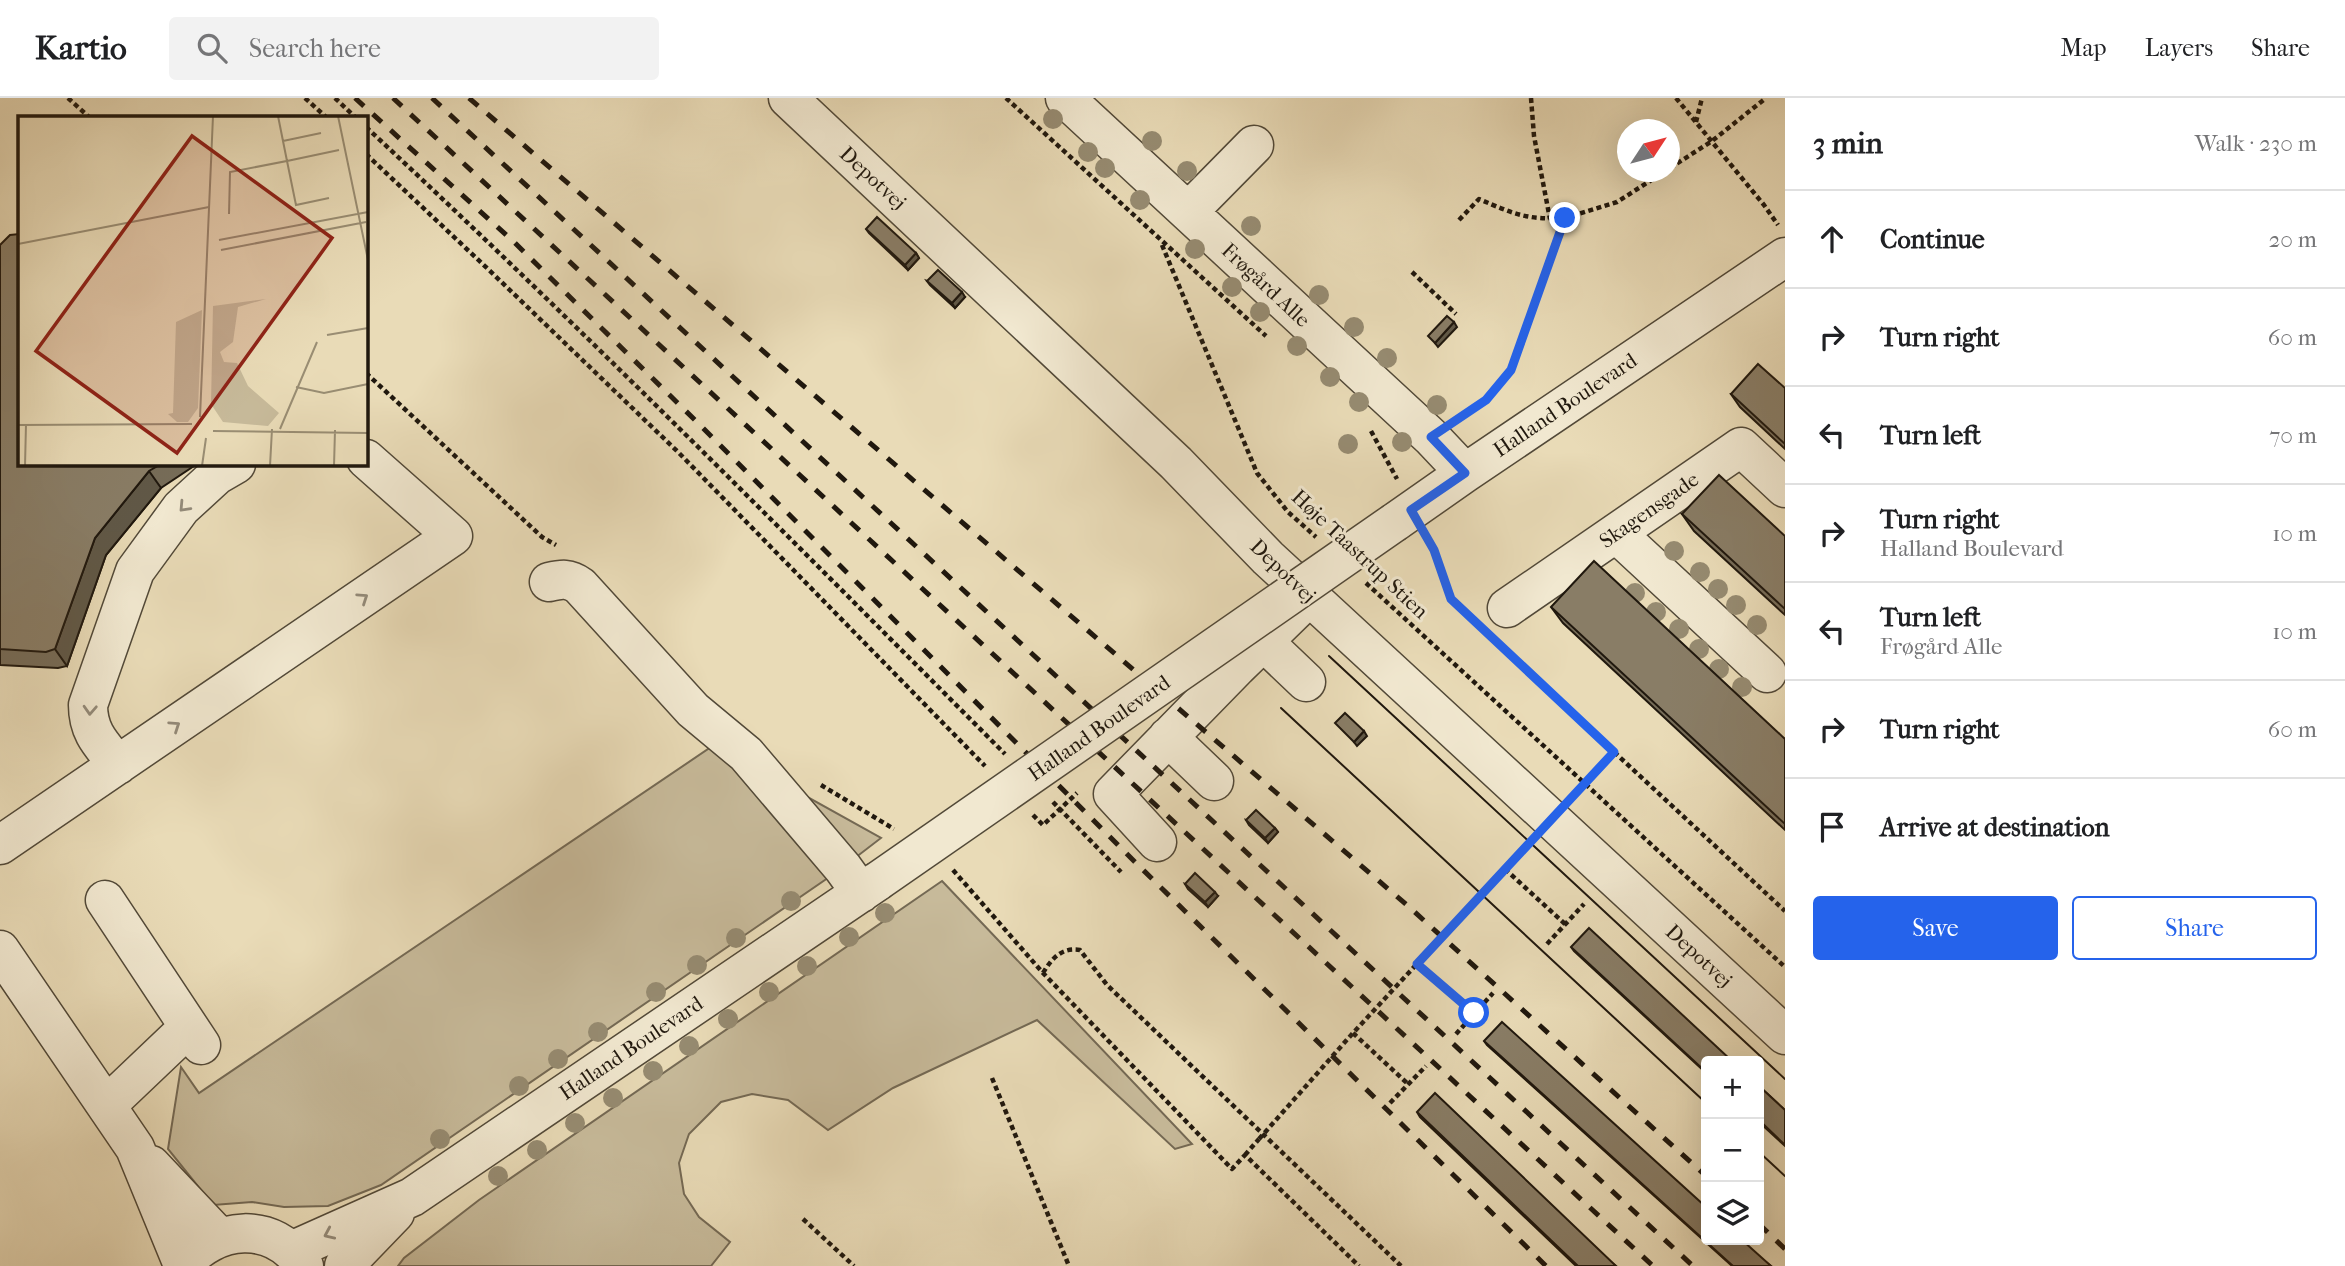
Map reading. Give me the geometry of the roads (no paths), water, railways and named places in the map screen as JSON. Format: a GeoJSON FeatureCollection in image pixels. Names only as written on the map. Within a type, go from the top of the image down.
{"type":"FeatureCollection","features":[{"type":"Feature","properties":{"kind":"street","name":"Depotvej"},"geometry":{"type":"LineString","coordinates":[[788,98],[1166,453],[1309,597],[1785,1035]]}},
{"type":"Feature","properties":{"kind":"street","name":"Frøgård Alle"},"geometry":{"type":"LineString","coordinates":[[1065,98],[1431,437],[1465,473]]}},
{"type":"Feature","properties":{"kind":"street"},"geometry":{"type":"LineString","coordinates":[[1188,212],[1254,145]]}},
{"type":"Feature","properties":{"kind":"street","name":"Halland Boulevard"},"geometry":{"type":"LineString","coordinates":[[298,1259],[412,1197],[869,887],[1465,473],[1785,257]]}},
{"type":"Feature","properties":{"kind":"street","name":"Skagensgade"},"geometry":{"type":"LineString","coordinates":[[1493,625],[1616,533],[1741,447],[1785,488]]}},
{"type":"Feature","properties":{"kind":"street"},"geometry":{"type":"LineString","coordinates":[[0,845],[453,536],[368,461]]}},
{"type":"Feature","properties":{"kind":"street"},"geometry":{"type":"LineString","coordinates":[[118,765],[92,732],[88,720],[88,705],[135,571],[181,509],[217,475],[233,466]]}},
{"type":"Feature","properties":{"kind":"street"},"geometry":{"type":"LineString","coordinates":[[1616,533],[1767,673]]}},
{"type":"Feature","properties":{"kind":"street"},"geometry":{"type":"LineString","coordinates":[[549,582],[572,580],[580,586],[693,710],[746,754],[843,867],[869,887]]}},
{"type":"Feature","properties":{"kind":"street"},"geometry":{"type":"LineString","coordinates":[[1157,842],[1112,794],[1309,597]]}},
{"type":"Feature","properties":{"kind":"street"},"geometry":{"type":"LineString","coordinates":[[1263,641],[1306,682]]}},
{"type":"Feature","properties":{"kind":"street"},"geometry":{"type":"LineString","coordinates":[[1168,737],[1214,781]]}},
{"type":"Feature","properties":{"kind":"street"},"geometry":{"type":"LineString","coordinates":[[105,900],[195,1036],[107,1105]]}},
{"type":"Feature","properties":{"kind":"street"},"geometry":{"type":"LineString","coordinates":[[0,950],[135,1148],[219,1237]]}},
{"type":"Feature","properties":{"kind":"street"},"geometry":{"type":"LineString","coordinates":[[135,1148],[182,1265],[199,1248],[219,1237],[240,1233],[261,1235],[281,1243],[298,1259]]}},
{"type":"Feature","properties":{"kind":"street","name":"Halland Boulevard"},"geometry":{"type":"LineString","coordinates":[[344,1266],[412,1197]]}},
{"type":"Feature","properties":{"kind":"tram line"},"geometry":{"type":"LineString","coordinates":[[1329,656],[1785,1079]]}},
{"type":"Feature","properties":{"kind":"tram line"},"geometry":{"type":"LineString","coordinates":[[1281,708],[1701,1098]]}},
{"type":"Feature","properties":{"kind":"tram line"},"geometry":{"type":"LineString","coordinates":[[1764,1157],[1785,1176]]}},
{"type":"Feature","properties":{"kind":"railway"},"geometry":{"type":"LineString","coordinates":[[355,98],[514,242],[1137,864],[1546,1266]]}},
{"type":"Feature","properties":{"kind":"railway"},"geometry":{"type":"LineString","coordinates":[[393,98],[1653,1266]]}},
{"type":"Feature","properties":{"kind":"railway"},"geometry":{"type":"LineString","coordinates":[[432,98],[1693,1266]]}},
{"type":"Feature","properties":{"kind":"railway"},"geometry":{"type":"LineString","coordinates":[[469,98],[1408,906],[1701,1171]]}},
{"type":"Feature","properties":{"kind":"railway"},"geometry":{"type":"LineString","coordinates":[[1764,1229],[1785,1249]]}}]}
